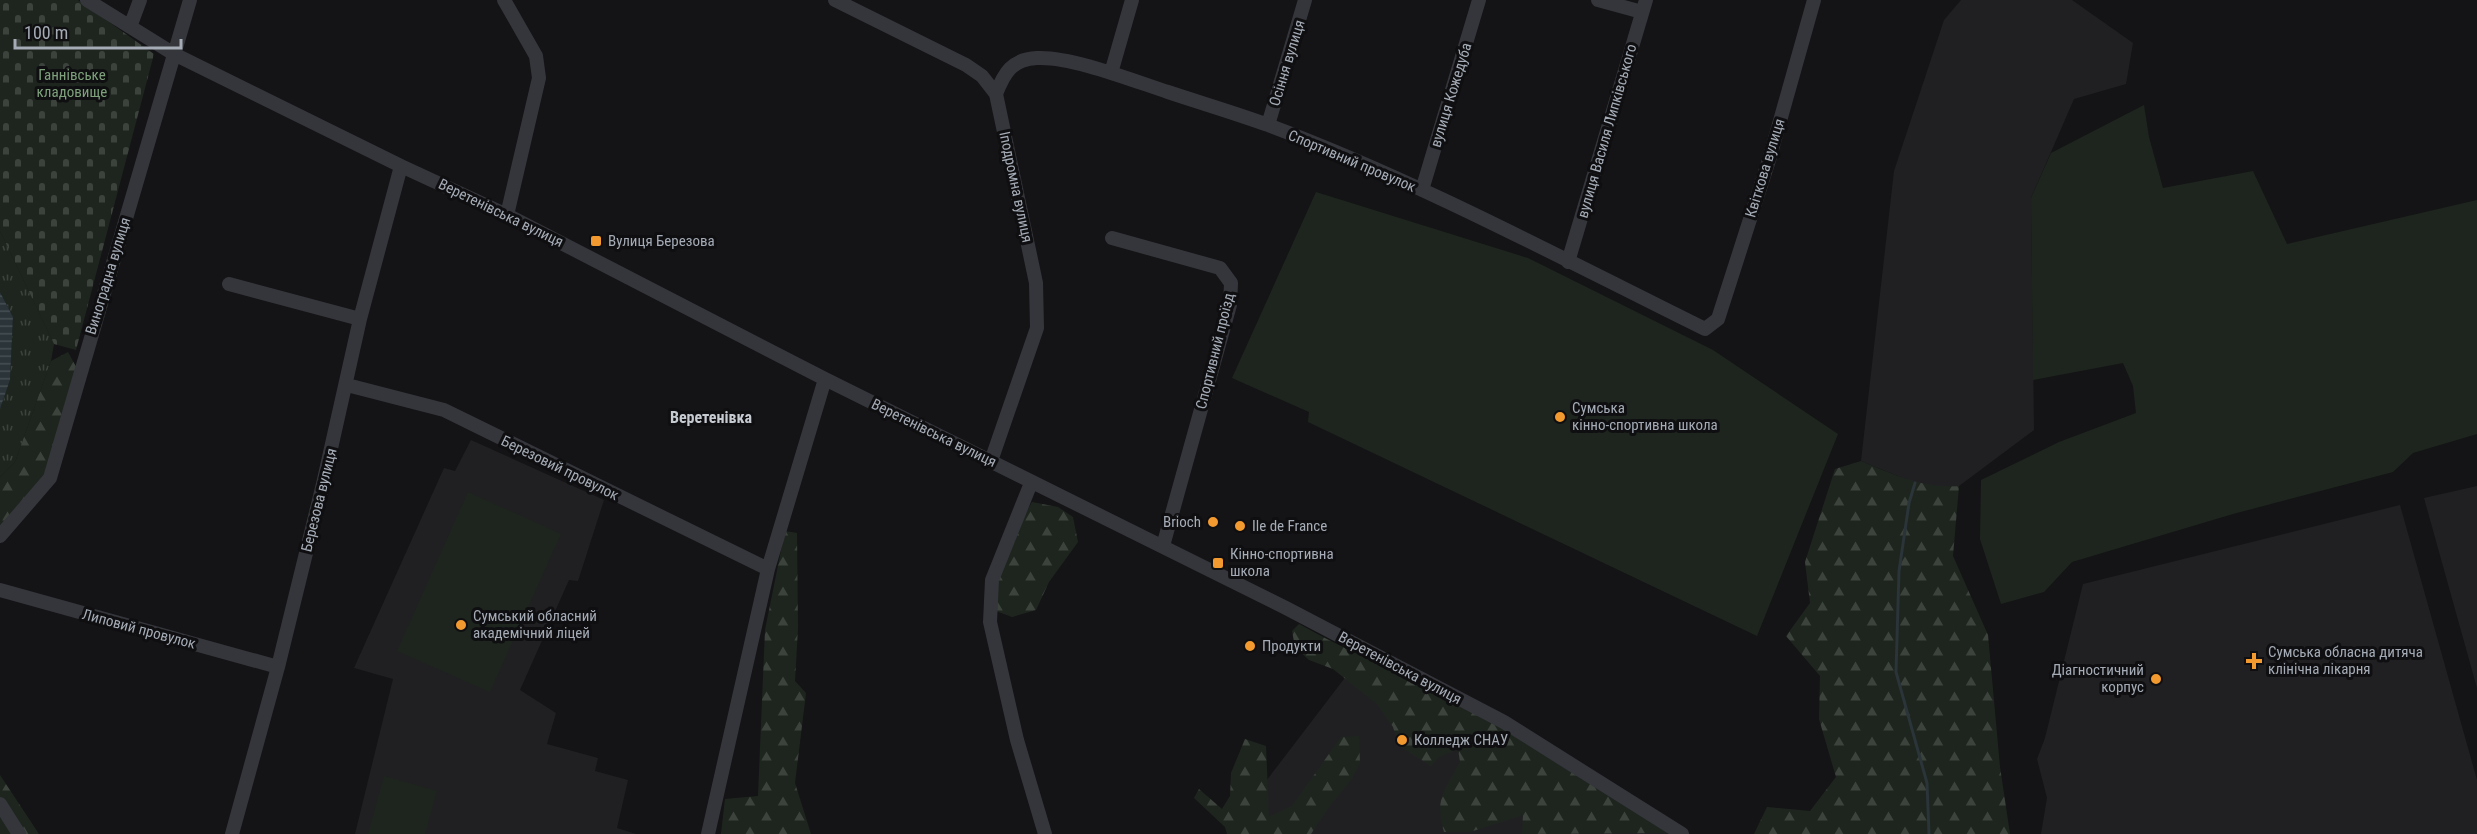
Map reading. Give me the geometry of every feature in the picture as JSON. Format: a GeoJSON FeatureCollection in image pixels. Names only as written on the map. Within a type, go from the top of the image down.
{"type":"FeatureCollection","features":[{"type":"Feature","properties":{"kind":"street","name":"Веретенівська вулиця"},"geometry":{"type":"LineString","coordinates":[[87,0],[174,54],[401,166],[507,215],[1030,483],[1163,546],[1504,722],[1679,834]]}},
{"type":"Feature","properties":{"kind":"street"},"geometry":{"type":"LineString","coordinates":[[130,27],[140,0]]}},
{"type":"Feature","properties":{"kind":"street","name":"Виноградна вулиця"},"geometry":{"type":"LineString","coordinates":[[0,536],[50,478],[190,0]]}},
{"type":"Feature","properties":{"kind":"street"},"geometry":{"type":"LineString","coordinates":[[504,0],[536,56],[539,78],[507,215]]}},
{"type":"Feature","properties":{"kind":"street"},"geometry":{"type":"LineString","coordinates":[[835,0],[966,65],[982,76],[996,93]]}},
{"type":"Feature","properties":{"kind":"street"},"geometry":{"type":"LineString","coordinates":[[1111,73],[1132,0]]}},
{"type":"Feature","properties":{"kind":"street","name":"Осіння вулиця"},"geometry":{"type":"LineString","coordinates":[[1268,125],[1305,0]]}},
{"type":"Feature","properties":{"kind":"street","name":"вулиця Кожедуба"},"geometry":{"type":"LineString","coordinates":[[1422,190],[1479,0]]}},
{"type":"Feature","properties":{"kind":"street"},"geometry":{"type":"LineString","coordinates":[[1598,0],[1644,6]]}},
{"type":"Feature","properties":{"kind":"street","name":"Квіткова вулиця"},"geometry":{"type":"LineString","coordinates":[[1705,328],[1718,319],[1769,159],[1814,0]]}},
{"type":"Feature","properties":{"kind":"street","name":"вулиця Василя Липківського"},"geometry":{"type":"LineString","coordinates":[[1569,262],[1644,6]]}},
{"type":"Feature","properties":{"kind":"street","name":"Спортивний провулок"},"geometry":{"type":"LineString","coordinates":[[996,93],[1004,73],[1016,62],[1036,58],[1055,59],[1111,73],[1268,125],[1422,190],[1705,328]]}},
{"type":"Feature","properties":{"kind":"street","name":"Іподромна вулиця"},"geometry":{"type":"LineString","coordinates":[[991,461],[1037,328],[1036,283],[996,93]]}},
{"type":"Feature","properties":{"kind":"street","name":"Березова вулиця"},"geometry":{"type":"LineString","coordinates":[[232,834],[278,667],[360,319],[401,166]]}},
{"type":"Feature","properties":{"kind":"street","name":"Спортивний проїзд"},"geometry":{"type":"LineString","coordinates":[[1112,238],[1220,268],[1231,283],[1230,305],[1163,546]]}},
{"type":"Feature","properties":{"kind":"street"},"geometry":{"type":"LineString","coordinates":[[229,284],[360,319]]}},
{"type":"Feature","properties":{"kind":"street"},"geometry":{"type":"LineString","coordinates":[[708,834],[768,569],[825,379]]}},
{"type":"Feature","properties":{"kind":"street","name":"Березовий провулок"},"geometry":{"type":"LineString","coordinates":[[346,385],[444,410],[768,569]]}},
{"type":"Feature","properties":{"kind":"street"},"geometry":{"type":"LineString","coordinates":[[1030,483],[992,580],[990,622],[1017,740],[1045,834]]}},
{"type":"Feature","properties":{"kind":"street","name":"Липовий провулок"},"geometry":{"type":"LineString","coordinates":[[0,590],[278,667]]}},
{"type":"Feature","properties":{"kind":"street"},"geometry":{"type":"LineString","coordinates":[[0,804],[20,834]]}},
{"type":"Feature","properties":{"kind":"shaded area"},"geometry":{"type":"Polygon","coordinates":[[[1961,0],[2072,0],[2133,43],[2126,84],[2074,99],[2031,198],[2034,430],[1959,486],[1938,487],[1915,483],[1861,461],[1894,171],[1944,20],[1961,0]]]}},
{"type":"Feature","properties":{"kind":"shaded area"},"geometry":{"type":"Polygon","coordinates":[[[0,292],[13,317],[10,380],[0,409],[0,292]]]}},
{"type":"Feature","properties":{"kind":"shaded area","name":"Сумський обласний академічний ліцей"},"geometry":{"type":"Polygon","coordinates":[[[471,440],[604,500],[578,581],[569,580],[520,690],[556,713],[547,744],[598,758],[595,771],[628,780],[617,828],[636,834],[355,834],[393,679],[354,668],[444,468],[455,471],[471,440]]]}},
{"type":"Feature","properties":{"kind":"shaded area"},"geometry":{"type":"Polygon","coordinates":[[[2477,486],[2477,688],[2424,498],[2477,486]]]}},
{"type":"Feature","properties":{"kind":"shaded area","name":"Сумська обласна дитяча клінічна лікарня"},"geometry":{"type":"Polygon","coordinates":[[[2400,505],[2477,780],[2477,834],[2041,834],[2047,798],[2037,759],[2045,738],[2083,584],[2400,505]]]}},
{"type":"Feature","properties":{"kind":"shaded area","name":"Колледж СНАУ"},"geometry":{"type":"Polygon","coordinates":[[[1360,658],[1670,834],[1236,834],[1234,823],[1360,658]]]}},
{"type":"Feature","properties":{"kind":"green space","name":"Ганнівське кладовище"},"geometry":{"type":"Polygon","coordinates":[[[0,0],[78,0],[154,54],[76,350],[54,344],[0,231],[0,0]]]}},
{"type":"Feature","properties":{"kind":"green space"},"geometry":{"type":"Polygon","coordinates":[[[2144,105],[2149,137],[2163,188],[2253,171],[2287,244],[2477,200],[2477,434],[2413,453],[2393,472],[2233,514],[2072,562],[2044,592],[2001,604],[1980,539],[1981,480],[2059,442],[2136,413],[2133,386],[2123,363],[2033,380],[2031,198],[2051,153],[2144,105]]]}},
{"type":"Feature","properties":{"kind":"green space","name":"Сумська кінно-спортивна школа"},"geometry":{"type":"Polygon","coordinates":[[[1316,192],[1528,258],[1713,350],[1838,434],[1757,636],[1308,422],[1309,412],[1232,378],[1316,192]]]}},
{"type":"Feature","properties":{"kind":"green space"},"geometry":{"type":"Polygon","coordinates":[[[0,231],[54,344],[51,361],[15,462],[0,477],[0,409],[10,380],[13,317],[0,292],[0,231]]]}},
{"type":"Feature","properties":{"kind":"green space"},"geometry":{"type":"Polygon","coordinates":[[[68,352],[79,372],[47,484],[0,528],[0,477],[15,462],[51,361],[68,352]]]}},
{"type":"Feature","properties":{"kind":"green space"},"geometry":{"type":"Polygon","coordinates":[[[1861,461],[1920,483],[1959,486],[1953,556],[1988,635],[2000,767],[2010,834],[1754,834],[1767,807],[1810,811],[1836,777],[1819,719],[1820,676],[1786,636],[1810,603],[1805,562],[1835,469],[1861,461]]]}},
{"type":"Feature","properties":{"kind":"green space"},"geometry":{"type":"Polygon","coordinates":[[[468,492],[561,534],[490,692],[397,651],[468,492]]]}},
{"type":"Feature","properties":{"kind":"green space"},"geometry":{"type":"Polygon","coordinates":[[[1032,502],[1058,507],[1073,517],[1078,542],[1049,582],[1036,610],[1012,617],[996,611],[996,582],[1022,519],[1032,502]]]}},
{"type":"Feature","properties":{"kind":"green space"},"geometry":{"type":"Polygon","coordinates":[[[785,531],[797,533],[798,628],[795,681],[806,693],[795,783],[811,834],[721,834],[725,799],[758,796],[765,630],[785,531]]]}},
{"type":"Feature","properties":{"kind":"green space"},"geometry":{"type":"Polygon","coordinates":[[[1299,624],[1491,720],[1673,833],[1522,834],[1523,815],[1470,832],[1444,832],[1441,821],[1441,803],[1460,762],[1458,749],[1439,757],[1431,766],[1399,746],[1393,727],[1377,704],[1333,669],[1309,660],[1295,647],[1292,631],[1299,624]]]}},
{"type":"Feature","properties":{"kind":"green space"},"geometry":{"type":"Polygon","coordinates":[[[1359,736],[1360,763],[1351,780],[1311,834],[1227,834],[1225,827],[1194,798],[1199,789],[1222,809],[1230,796],[1231,773],[1245,739],[1266,746],[1269,817],[1292,806],[1341,737],[1359,736]]]}},
{"type":"Feature","properties":{"kind":"green space"},"geometry":{"type":"Polygon","coordinates":[[[0,775],[39,834],[0,834],[0,775]]]}},
{"type":"Feature","properties":{"kind":"green space"},"geometry":{"type":"Polygon","coordinates":[[[384,776],[437,791],[425,834],[368,834],[384,776]]]}},
{"type":"Feature","properties":{"kind":"waterway"},"geometry":{"type":"LineString","coordinates":[[1915,483],[1909,503],[1899,571],[1896,672],[1927,783],[1929,834]]}},
{"type":"Feature","properties":{"kind":"place","name":"Вулиця Березова"},"geometry":{"type":"Point","coordinates":[596,241]}},
{"type":"Feature","properties":{"kind":"place","name":"Сумська кінно-спортивна школа"},"geometry":{"type":"Point","coordinates":[1560,417]}},
{"type":"Feature","properties":{"kind":"place","name":"Brioch"},"geometry":{"type":"Point","coordinates":[1213,522]}},
{"type":"Feature","properties":{"kind":"place","name":"Ile de France"},"geometry":{"type":"Point","coordinates":[1240,526]}},
{"type":"Feature","properties":{"kind":"place","name":"Кінно-спортивна школа"},"geometry":{"type":"Point","coordinates":[1218,563]}},
{"type":"Feature","properties":{"kind":"place","name":"Сумський обласний академічний ліцей"},"geometry":{"type":"Point","coordinates":[461,625]}},
{"type":"Feature","properties":{"kind":"place","name":"Продукти"},"geometry":{"type":"Point","coordinates":[1250,646]}},
{"type":"Feature","properties":{"kind":"place","name":"Сумська обласна дитяча клінічна лікарня"},"geometry":{"type":"Point","coordinates":[2254,661]}},
{"type":"Feature","properties":{"kind":"place","name":"Діагностичний корпус"},"geometry":{"type":"Point","coordinates":[2156,679]}},
{"type":"Feature","properties":{"kind":"place","name":"Колледж СНАУ"},"geometry":{"type":"Point","coordinates":[1402,740]}},
{"type":"Feature","properties":{"kind":"district","name":"Веретенівка"},"geometry":{"type":"Point","coordinates":[711,417]}}]}
